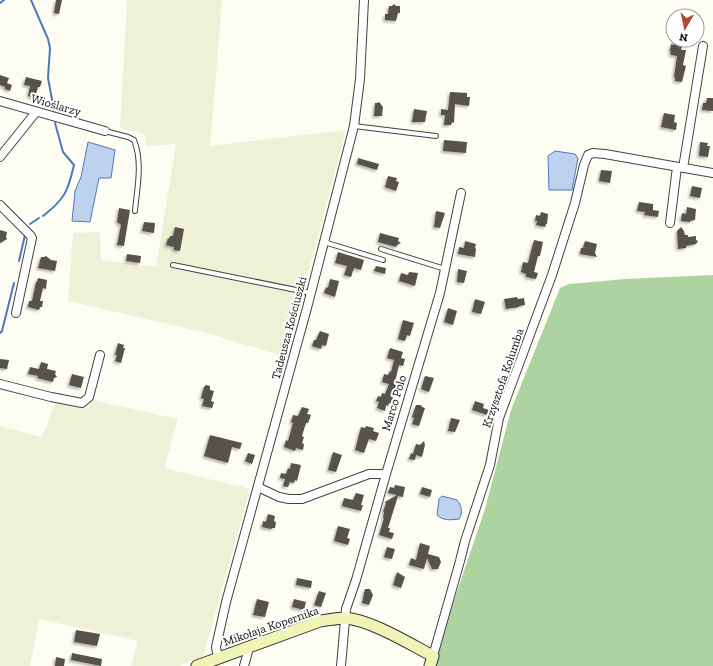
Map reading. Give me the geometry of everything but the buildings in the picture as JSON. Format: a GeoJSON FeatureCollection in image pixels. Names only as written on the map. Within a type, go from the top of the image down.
{"type":"FeatureCollection","features":[{"type":"Feature","properties":{"kind":"street","name":"Tadeusza Kościuszki"},"geometry":{"type":"LineString","coordinates":[[218,658],[216,647],[226,602],[311,293],[354,126],[360,80],[364,0]]}},
{"type":"Feature","properties":{"kind":"street"},"geometry":{"type":"LineString","coordinates":[[670,223],[703,48]]}},
{"type":"Feature","properties":{"kind":"street","name":"Wioślarzy"},"geometry":{"type":"LineString","coordinates":[[0,101],[105,131]]}},
{"type":"Feature","properties":{"kind":"street"},"geometry":{"type":"LineString","coordinates":[[0,157],[36,112]]}},
{"type":"Feature","properties":{"kind":"street","name":"Krzysztofa Kolumba"},"geometry":{"type":"LineString","coordinates":[[432,661],[467,533],[490,465],[499,418],[552,275],[575,203],[584,164],[588,155],[593,153],[605,154],[680,168]]}},
{"type":"Feature","properties":{"kind":"street"},"geometry":{"type":"LineString","coordinates":[[680,168],[713,173]]}},
{"type":"Feature","properties":{"kind":"street","name":"Marco Polo"},"geometry":{"type":"LineString","coordinates":[[341,666],[346,609],[356,580],[440,293],[461,193]]}},
{"type":"Feature","properties":{"kind":"street"},"geometry":{"type":"LineString","coordinates":[[0,205],[30,234],[32,238],[16,313]]}},
{"type":"Feature","properties":{"kind":"street"},"geometry":{"type":"LineString","coordinates":[[0,384],[82,403],[88,397],[100,356]]}},
{"type":"Feature","properties":{"kind":"street"},"geometry":{"type":"LineString","coordinates":[[258,487],[280,497],[302,499],[370,474],[386,474]]}},
{"type":"Feature","properties":{"kind":"street","name":"Mikołaja Kopernika"},"geometry":{"type":"LineString","coordinates":[[197,666],[320,621],[345,618],[370,624],[432,661]]}},
{"type":"Feature","properties":{"kind":"street"},"geometry":{"type":"LineString","coordinates":[[244,666],[249,648]]}},
{"type":"Feature","properties":{"kind":"lane"},"geometry":{"type":"LineString","coordinates":[[354,126],[436,136]]}},
{"type":"Feature","properties":{"kind":"lane"},"geometry":{"type":"LineString","coordinates":[[105,131],[134,140],[138,151],[139,165],[135,211]]}},
{"type":"Feature","properties":{"kind":"lane"},"geometry":{"type":"LineString","coordinates":[[324,242],[383,260]]}},
{"type":"Feature","properties":{"kind":"lane"},"geometry":{"type":"LineString","coordinates":[[382,249],[446,269]]}},
{"type":"Feature","properties":{"kind":"lane"},"geometry":{"type":"LineString","coordinates":[[173,265],[311,293]]}},
{"type":"Feature","properties":{"kind":"green space"},"geometry":{"type":"Polygon","coordinates":[[[127,0],[222,0],[210,146],[346,130],[286,357],[203,332],[68,301],[73,233],[100,232],[101,260],[156,267],[176,144],[146,146],[145,134],[120,128],[127,0]]]}},
{"type":"Feature","properties":{"kind":"green space"},"geometry":{"type":"Polygon","coordinates":[[[713,275],[713,666],[436,666],[442,636],[485,509],[511,410],[560,288],[569,284],[626,279],[713,275]]]}},
{"type":"Feature","properties":{"kind":"green space"},"geometry":{"type":"Polygon","coordinates":[[[92,400],[178,419],[164,468],[250,489],[203,657],[180,666],[131,666],[138,641],[39,619],[30,666],[0,666],[0,426],[42,437],[55,403],[88,409],[92,400]]]}},
{"type":"Feature","properties":{"kind":"water"},"geometry":{"type":"Polygon","coordinates":[[[88,142],[115,150],[111,178],[99,178],[90,222],[72,221],[75,191],[81,177],[88,142]]]}},
{"type":"Feature","properties":{"kind":"water"},"geometry":{"type":"Polygon","coordinates":[[[555,151],[575,154],[578,158],[572,190],[549,190],[548,156],[555,151]]]}},
{"type":"Feature","properties":{"kind":"water"},"geometry":{"type":"Polygon","coordinates":[[[442,496],[457,500],[461,510],[459,519],[444,519],[437,515],[439,499],[442,496]]]}},
{"type":"Feature","properties":{"kind":"waterway"},"geometry":{"type":"LineString","coordinates":[[0,3],[4,0]]}},
{"type":"Feature","properties":{"kind":"waterway"},"geometry":{"type":"LineString","coordinates":[[31,0],[48,39],[50,48],[48,78],[54,110]]}},
{"type":"Feature","properties":{"kind":"waterway"},"geometry":{"type":"LineString","coordinates":[[43,216],[61,199],[70,182],[74,165],[63,152],[55,123]]}},
{"type":"Feature","properties":{"kind":"waterway"},"geometry":{"type":"LineString","coordinates":[[30,224],[39,218]]}},
{"type":"Feature","properties":{"kind":"waterway"},"geometry":{"type":"LineString","coordinates":[[19,261],[25,235]]}},
{"type":"Feature","properties":{"kind":"waterway"},"geometry":{"type":"LineString","coordinates":[[0,333],[2,331],[14,283]]}}]}
